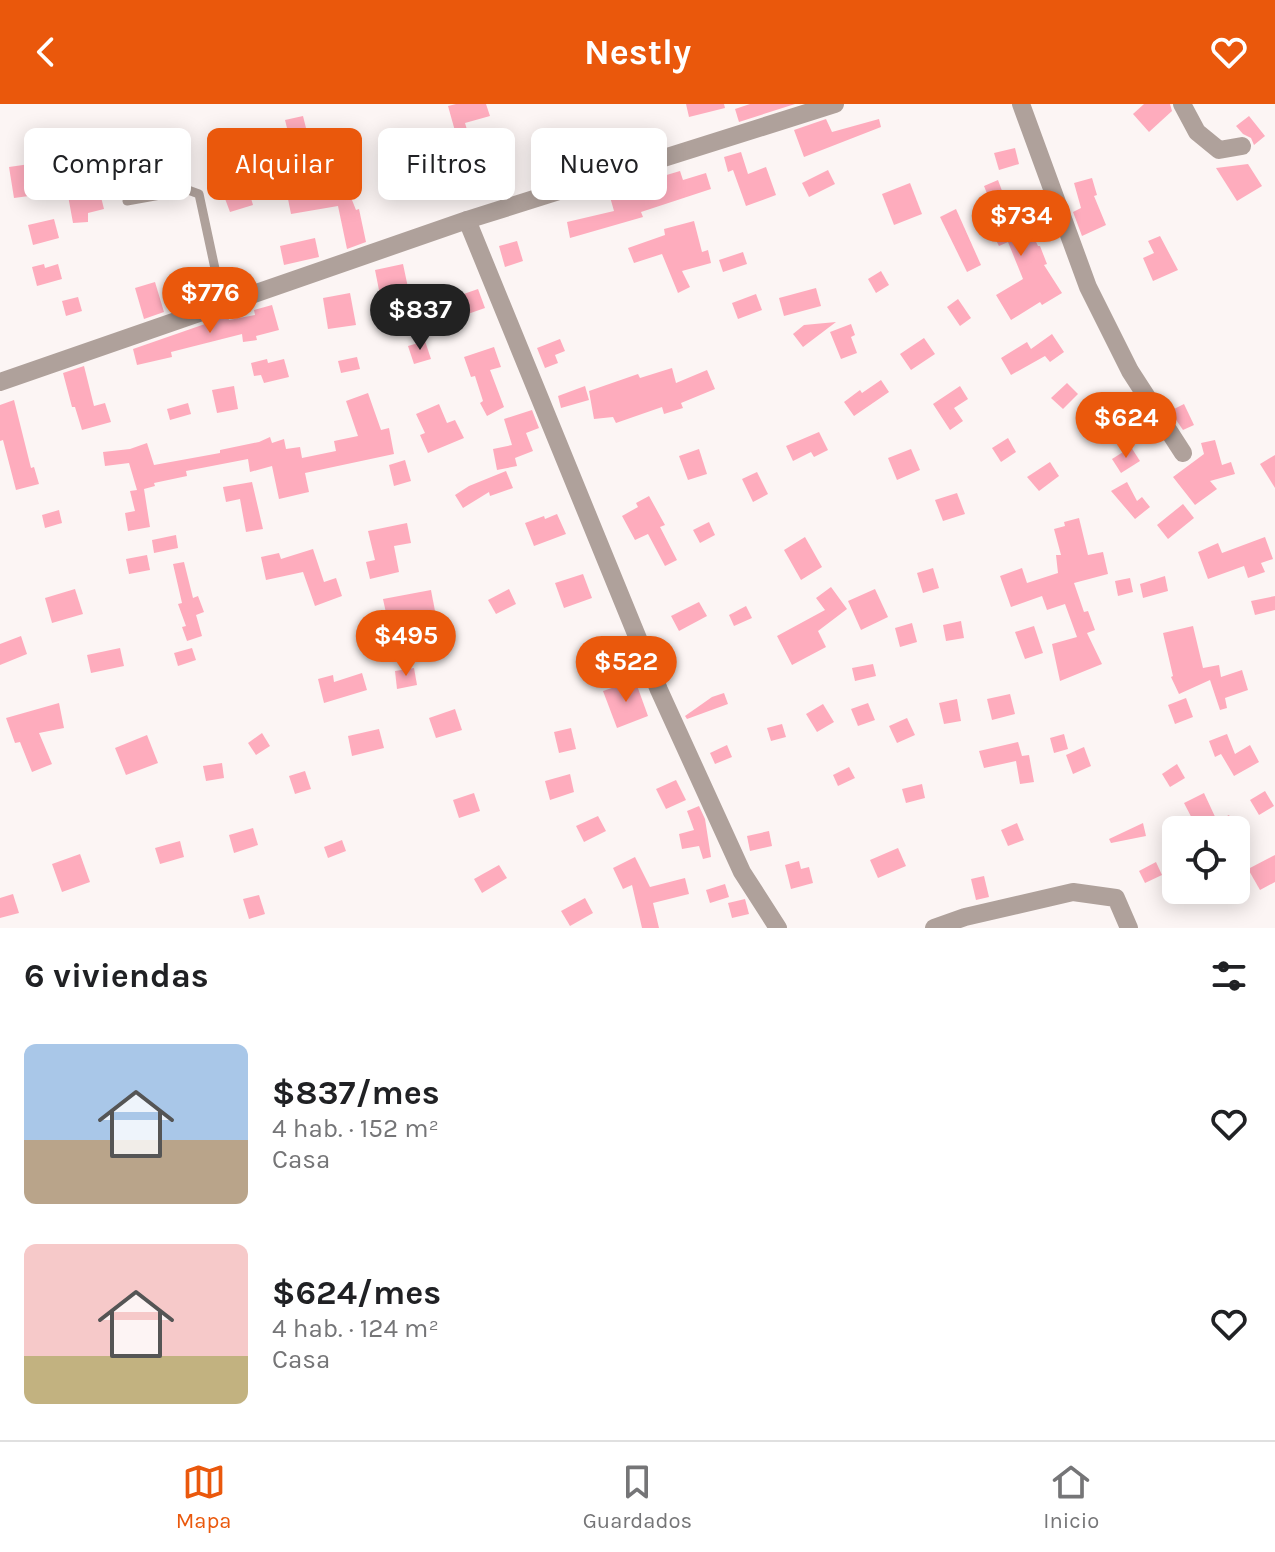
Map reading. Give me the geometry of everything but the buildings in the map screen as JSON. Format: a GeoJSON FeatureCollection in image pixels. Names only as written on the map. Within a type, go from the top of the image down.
{"type":"FeatureCollection","features":[{"type":"Feature","properties":{"kind":"street"},"geometry":{"type":"LineString","coordinates":[[0,382],[467,220],[835,104]]}},
{"type":"Feature","properties":{"kind":"street"},"geometry":{"type":"LineString","coordinates":[[1021,104],[1090,292],[1130,371],[1183,453]]}},
{"type":"Feature","properties":{"kind":"street"},"geometry":{"type":"LineString","coordinates":[[1182,104],[1197,132],[1219,150],[1242,146]]}},
{"type":"Feature","properties":{"kind":"street"},"geometry":{"type":"LineString","coordinates":[[467,220],[659,690],[742,872],[778,928]]}},
{"type":"Feature","properties":{"kind":"street"},"geometry":{"type":"LineString","coordinates":[[934,928],[965,917],[1073,892],[1116,898],[1129,928]]}},
{"type":"Feature","properties":{"kind":"lane"},"geometry":{"type":"LineString","coordinates":[[127,201],[188,190],[199,194],[223,306]]}}]}
